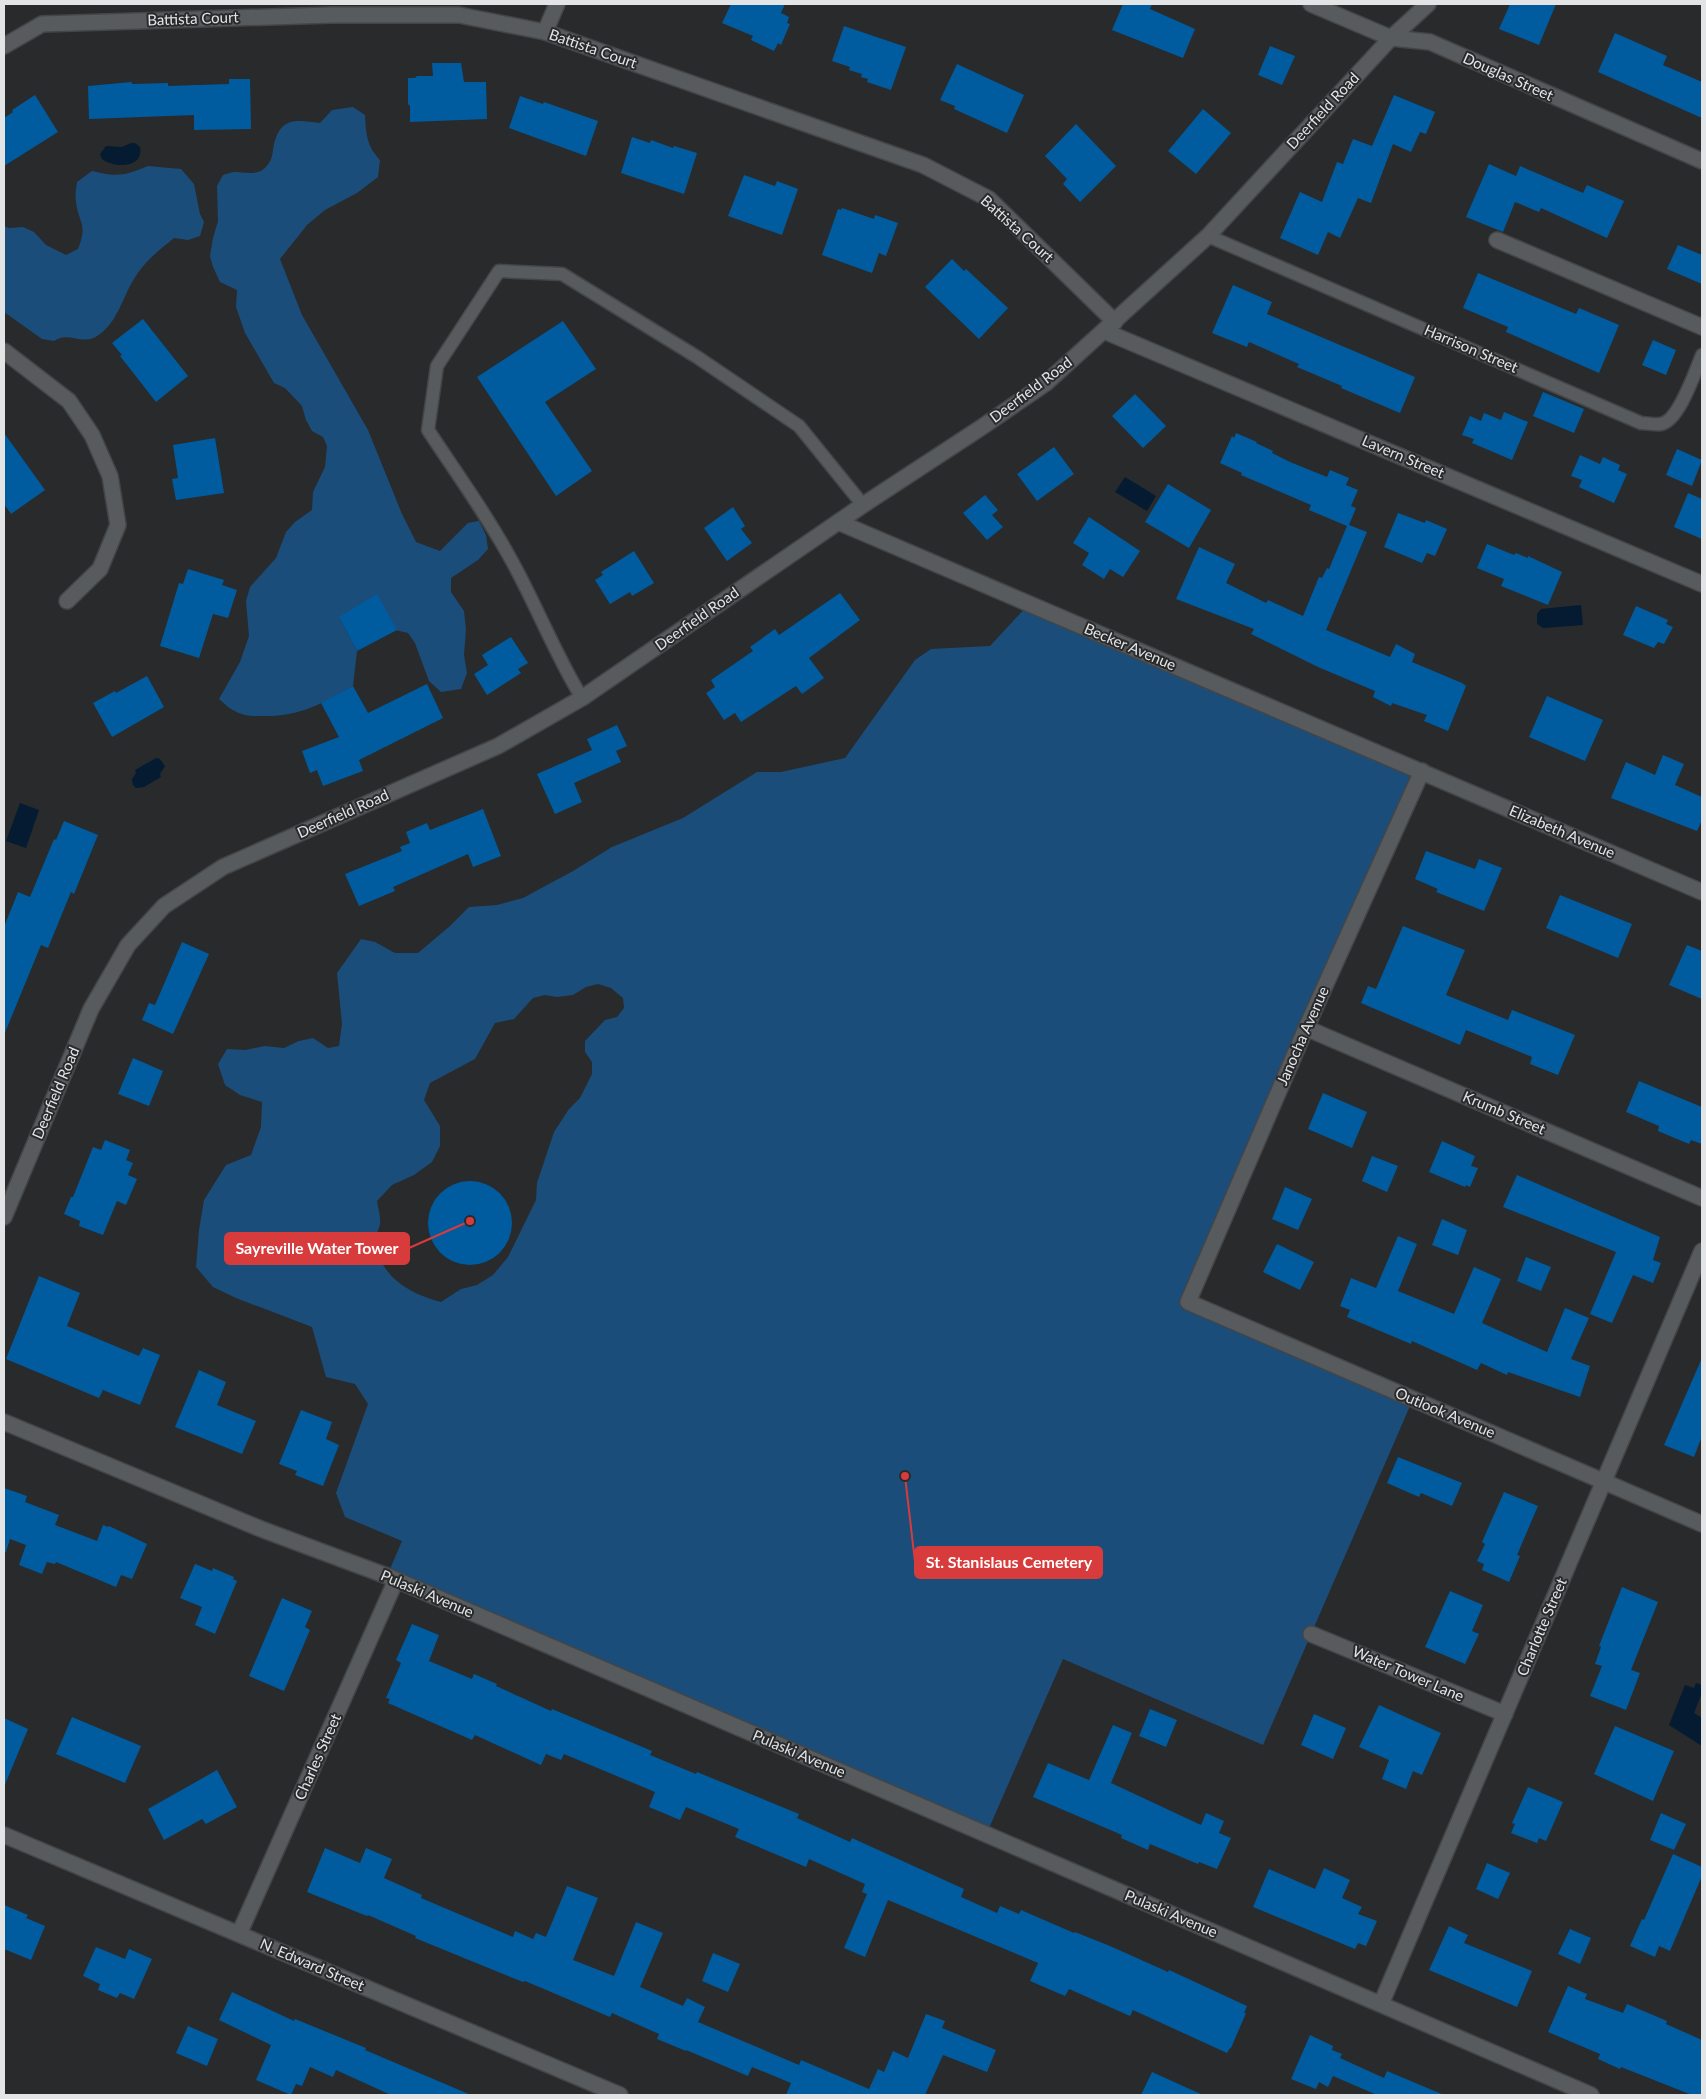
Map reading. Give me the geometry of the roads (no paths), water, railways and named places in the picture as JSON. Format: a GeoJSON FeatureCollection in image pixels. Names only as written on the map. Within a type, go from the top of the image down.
{"type":"FeatureCollection","features":[{"type":"Feature","properties":{"kind":"street"},"geometry":{"type":"LineString","coordinates":[[545,32],[557,4]]}},
{"type":"Feature","properties":{"kind":"street","name":"Douglas Street"},"geometry":{"type":"LineString","coordinates":[[1311,4],[1391,38],[1430,42],[1702,161]]}},
{"type":"Feature","properties":{"kind":"street","name":"Deerfield Road"},"geometry":{"type":"LineString","coordinates":[[4,1217],[90,1009],[128,945],[164,906],[223,867],[498,746],[582,698],[863,505],[1046,383],[1208,236],[1391,38],[1428,4]]}},
{"type":"Feature","properties":{"kind":"street","name":"Battista Court"},"geometry":{"type":"LineString","coordinates":[[4,46],[42,24],[332,15],[459,15],[545,32],[924,165],[989,199],[1109,326]]}},
{"type":"Feature","properties":{"kind":"street"},"geometry":{"type":"LineString","coordinates":[[1497,240],[1702,328]]}},
{"type":"Feature","properties":{"kind":"street","name":"Lavern Street"},"geometry":{"type":"LineString","coordinates":[[1109,326],[1702,584]]}},
{"type":"Feature","properties":{"kind":"street"},"geometry":{"type":"LineString","coordinates":[[4,351],[69,401],[92,435],[110,476],[118,525],[100,569],[67,601]]}},
{"type":"Feature","properties":{"kind":"street","name":"Becker Avenue"},"geometry":{"type":"LineString","coordinates":[[838,522],[1422,771]]}},
{"type":"Feature","properties":{"kind":"street","name":"Elizabeth Avenue"},"geometry":{"type":"LineString","coordinates":[[1422,771],[1702,892]]}},
{"type":"Feature","properties":{"kind":"street","name":"Janocha Avenue"},"geometry":{"type":"LineString","coordinates":[[1188,1302],[1306,1028],[1422,771]]}},
{"type":"Feature","properties":{"kind":"street","name":"Krumb Street"},"geometry":{"type":"LineString","coordinates":[[1306,1028],[1702,1198]]}},
{"type":"Feature","properties":{"kind":"street","name":"Charlotte Street"},"geometry":{"type":"LineString","coordinates":[[1381,2004],[1702,1251]]}},
{"type":"Feature","properties":{"kind":"street","name":"Outlook Avenue"},"geometry":{"type":"LineString","coordinates":[[1188,1302],[1702,1524]]}},
{"type":"Feature","properties":{"kind":"street","name":"Pulaski Avenue"},"geometry":{"type":"LineString","coordinates":[[4,1422],[261,1529],[396,1580],[1591,2095]]}},
{"type":"Feature","properties":{"kind":"street","name":"Charles Street"},"geometry":{"type":"LineString","coordinates":[[239,1934],[396,1580]]}},
{"type":"Feature","properties":{"kind":"street","name":"Water Tower Lane"},"geometry":{"type":"LineString","coordinates":[[1312,1634],[1505,1714]]}},
{"type":"Feature","properties":{"kind":"street","name":"N. Edward Street"},"geometry":{"type":"LineString","coordinates":[[4,1835],[620,2095]]}},
{"type":"Feature","properties":{"kind":"lane","name":"Harrison Street"},"geometry":{"type":"LineString","coordinates":[[1208,236],[1641,423],[1661,424],[1672,418],[1688,389],[1702,356]]}},
{"type":"Feature","properties":{"kind":"lane"},"geometry":{"type":"LineString","coordinates":[[582,698],[567,674],[515,566],[488,520],[428,430],[437,366],[499,271],[562,274],[697,357],[799,426],[863,505]]}},
{"type":"Feature","properties":{"kind":"place","name":"Sayreville Water Tower"},"geometry":{"type":"Point","coordinates":[470,1221]}},
{"type":"Feature","properties":{"kind":"place","name":"St. Stanislaus Cemetery"},"geometry":{"type":"Point","coordinates":[905,1476]}}]}
